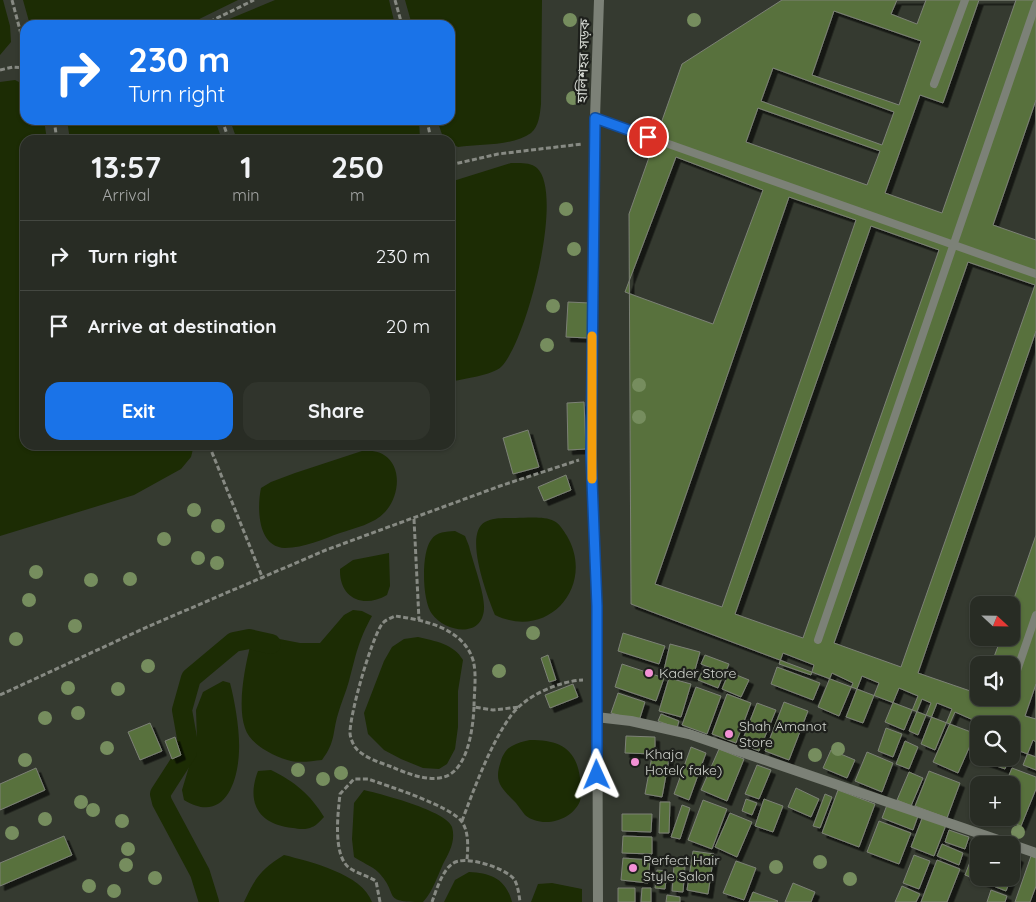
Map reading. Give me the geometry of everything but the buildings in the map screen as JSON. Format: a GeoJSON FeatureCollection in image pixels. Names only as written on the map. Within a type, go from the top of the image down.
{"type":"FeatureCollection","features":[{"type":"Feature","properties":{"kind":"street","name":"হালিশহর সড়ক"},"geometry":{"type":"LineString","coordinates":[[598,902],[597,606],[591,455],[595,118],[599,0]]}},
{"type":"Feature","properties":{"kind":"street"},"geometry":{"type":"LineString","coordinates":[[596,717],[632,721],[689,734],[1036,853]]}},
{"type":"Feature","properties":{"kind":"lane"},"geometry":{"type":"LineString","coordinates":[[934,84],[965,0]]}},
{"type":"Feature","properties":{"kind":"lane"},"geometry":{"type":"LineString","coordinates":[[818,640],[1036,4]]}},
{"type":"Feature","properties":{"kind":"lane"},"geometry":{"type":"LineString","coordinates":[[595,118],[1036,274]]}},
{"type":"Feature","properties":{"kind":"lane"},"geometry":{"type":"LineString","coordinates":[[1020,662],[1036,615]]}},
{"type":"Feature","properties":{"kind":"path"},"geometry":{"type":"LineString","coordinates":[[12,0],[20,30]]}},
{"type":"Feature","properties":{"kind":"path"},"geometry":{"type":"LineString","coordinates":[[213,20],[254,0]]}},
{"type":"Feature","properties":{"kind":"path"},"geometry":{"type":"LineString","coordinates":[[395,0],[401,20]]}},
{"type":"Feature","properties":{"kind":"path"},"geometry":{"type":"LineString","coordinates":[[0,70],[20,68]]}},
{"type":"Feature","properties":{"kind":"path"},"geometry":{"type":"LineString","coordinates":[[455,164],[498,154],[595,142]]}},
{"type":"Feature","properties":{"kind":"path"},"geometry":{"type":"LineString","coordinates":[[211,450],[263,579]]}},
{"type":"Feature","properties":{"kind":"path"},"geometry":{"type":"LineString","coordinates":[[0,695],[147,627],[263,579],[326,550],[500,486],[591,455]]}},
{"type":"Feature","properties":{"kind":"path"},"geometry":{"type":"LineString","coordinates":[[414,519],[419,620]]}},
{"type":"Feature","properties":{"kind":"path"},"geometry":{"type":"LineString","coordinates":[[395,616],[419,620],[450,632],[464,642],[473,661],[474,707],[470,741],[462,760],[451,773],[443,777],[428,778],[402,771],[375,760],[356,748],[350,735],[366,660],[383,622],[395,616]]}},
{"type":"Feature","properties":{"kind":"path"},"geometry":{"type":"LineString","coordinates":[[462,821],[485,765],[510,716],[546,690],[569,681],[596,680]]}},
{"type":"Feature","properties":{"kind":"path"},"geometry":{"type":"LineString","coordinates":[[474,707],[493,710],[520,707]]}},
{"type":"Feature","properties":{"kind":"path"},"geometry":{"type":"LineString","coordinates":[[380,902],[376,881],[349,869],[341,858],[338,840],[340,794],[354,779],[368,779],[416,796],[450,812],[462,821],[467,834],[467,860]]}},
{"type":"Feature","properties":{"kind":"path"},"geometry":{"type":"LineString","coordinates":[[432,902],[446,871],[452,863],[467,860],[508,875],[515,881],[520,902]]}},
{"type":"Feature","properties":{"kind":"shaded area"},"geometry":{"type":"Polygon","coordinates":[[[0,0],[3,0],[10,26],[11,42],[0,55],[0,0]]]}},
{"type":"Feature","properties":{"kind":"shaded area"},"geometry":{"type":"Polygon","coordinates":[[[23,0],[238,0],[197,20],[29,20],[23,0]]]}},
{"type":"Feature","properties":{"kind":"shaded area"},"geometry":{"type":"Polygon","coordinates":[[[275,0],[389,0],[394,20],[227,20],[275,0]]]}},
{"type":"Feature","properties":{"kind":"shaded area"},"geometry":{"type":"Polygon","coordinates":[[[405,0],[542,0],[541,104],[540,116],[534,130],[524,137],[515,140],[496,144],[458,147],[455,146],[455,135],[442,135],[439,125],[455,125],[455,20],[411,20],[405,0]]]}},
{"type":"Feature","properties":{"kind":"shaded area"},"geometry":{"type":"Polygon","coordinates":[[[15,80],[20,82],[20,125],[45,125],[46,135],[20,135],[20,450],[193,450],[191,457],[181,469],[134,495],[0,536],[0,82],[15,80]]]}},
{"type":"Feature","properties":{"kind":"shaded area"},"geometry":{"type":"Polygon","coordinates":[[[68,125],[217,125],[220,135],[69,135],[68,125]]]}},
{"type":"Feature","properties":{"kind":"shaded area"},"geometry":{"type":"Polygon","coordinates":[[[232,125],[419,125],[420,135],[235,135],[232,125]]]}},
{"type":"Feature","properties":{"kind":"shaded area"},"geometry":{"type":"Polygon","coordinates":[[[511,163],[525,163],[537,168],[545,183],[547,207],[545,236],[539,268],[531,300],[511,353],[497,370],[455,381],[455,180],[511,163]]]}},
{"type":"Feature","properties":{"kind":"shaded area"},"geometry":{"type":"Polygon","coordinates":[[[365,450],[375,451],[390,460],[396,474],[396,491],[390,506],[381,516],[364,525],[306,545],[285,548],[276,546],[269,541],[264,534],[259,515],[261,488],[295,473],[365,450]]]}},
{"type":"Feature","properties":{"kind":"shaded area"},"geometry":{"type":"Polygon","coordinates":[[[540,518],[556,522],[567,536],[574,555],[575,573],[571,590],[562,604],[549,615],[533,621],[514,621],[495,615],[479,567],[476,539],[479,529],[488,520],[540,518]]]}},
{"type":"Feature","properties":{"kind":"shaded area"},"geometry":{"type":"Polygon","coordinates":[[[455,531],[465,536],[484,603],[482,619],[470,629],[462,630],[445,625],[432,614],[426,599],[424,577],[428,546],[433,537],[439,533],[455,531]]]}},
{"type":"Feature","properties":{"kind":"shaded area"},"geometry":{"type":"Polygon","coordinates":[[[389,553],[390,586],[387,595],[378,599],[361,601],[348,594],[341,579],[340,569],[353,560],[389,553]]]}},
{"type":"Feature","properties":{"kind":"shaded area"},"geometry":{"type":"Polygon","coordinates":[[[353,610],[362,611],[372,616],[358,648],[338,714],[332,742],[322,760],[291,761],[271,753],[258,745],[252,740],[245,728],[242,708],[246,663],[251,643],[264,636],[300,643],[320,643],[344,615],[353,610]]]}},
{"type":"Feature","properties":{"kind":"shaded area"},"geometry":{"type":"Polygon","coordinates":[[[418,637],[437,642],[455,650],[463,660],[458,691],[458,727],[455,749],[447,764],[439,769],[423,768],[384,750],[368,734],[364,713],[384,661],[392,647],[404,639],[418,637]]]}},
{"type":"Feature","properties":{"kind":"shaded area"},"geometry":{"type":"Polygon","coordinates":[[[223,681],[230,683],[234,699],[239,735],[238,764],[226,797],[218,804],[209,807],[198,806],[184,800],[182,790],[197,740],[196,710],[203,692],[223,681]]]}},
{"type":"Feature","properties":{"kind":"shaded area"},"geometry":{"type":"Polygon","coordinates":[[[530,740],[540,740],[564,747],[570,752],[578,767],[581,798],[576,808],[564,818],[548,822],[532,819],[525,815],[500,785],[498,775],[505,752],[514,745],[530,740]]]}},
{"type":"Feature","properties":{"kind":"shaded area"},"geometry":{"type":"Polygon","coordinates":[[[271,770],[295,784],[313,802],[324,817],[317,824],[308,829],[302,829],[281,826],[263,817],[258,810],[253,793],[258,771],[271,770]]]}},
{"type":"Feature","properties":{"kind":"shaded area"},"geometry":{"type":"Polygon","coordinates":[[[364,790],[426,809],[439,815],[452,827],[453,837],[450,851],[432,889],[423,902],[395,899],[389,886],[378,872],[354,857],[352,839],[354,803],[364,790]]]}},
{"type":"Feature","properties":{"kind":"shaded area"},"geometry":{"type":"Polygon","coordinates":[[[284,855],[308,861],[347,877],[366,892],[372,902],[244,902],[260,875],[284,855]]]}},
{"type":"Feature","properties":{"kind":"shaded area"},"geometry":{"type":"Polygon","coordinates":[[[469,872],[491,876],[502,883],[512,902],[444,902],[455,880],[469,872]]]}},
{"type":"Feature","properties":{"kind":"shaded area"},"geometry":{"type":"Polygon","coordinates":[[[552,883],[582,889],[582,902],[531,902],[538,884],[552,883]]]}},
{"type":"Feature","properties":{"kind":"waterway"},"geometry":{"type":"LineString","coordinates":[[209,902],[200,873],[162,802],[160,794],[187,752],[187,738],[182,710],[191,678],[234,642],[249,639],[271,644]]}},
{"type":"Feature","properties":{"kind":"slow traffic"},"geometry":{"type":"LineString","coordinates":[[592,336],[592,479]]}},
{"type":"Feature","properties":{"kind":"place","name":"Kader Store"},"geometry":{"type":"Point","coordinates":[649,673]}},
{"type":"Feature","properties":{"kind":"place","name":"Shah Amanot Store"},"geometry":{"type":"Point","coordinates":[729,734]}},
{"type":"Feature","properties":{"kind":"place","name":"Khaja Hotel( fake)"},"geometry":{"type":"Point","coordinates":[635,762]}},
{"type":"Feature","properties":{"kind":"place","name":"Perfect Hair Style Salon"},"geometry":{"type":"Point","coordinates":[633,868]}},
{"type":"Feature","properties":{"kind":"route"},"geometry":{"type":"LineString","coordinates":[[597,775],[597,606],[591,455],[595,118],[648,137]]}}]}
